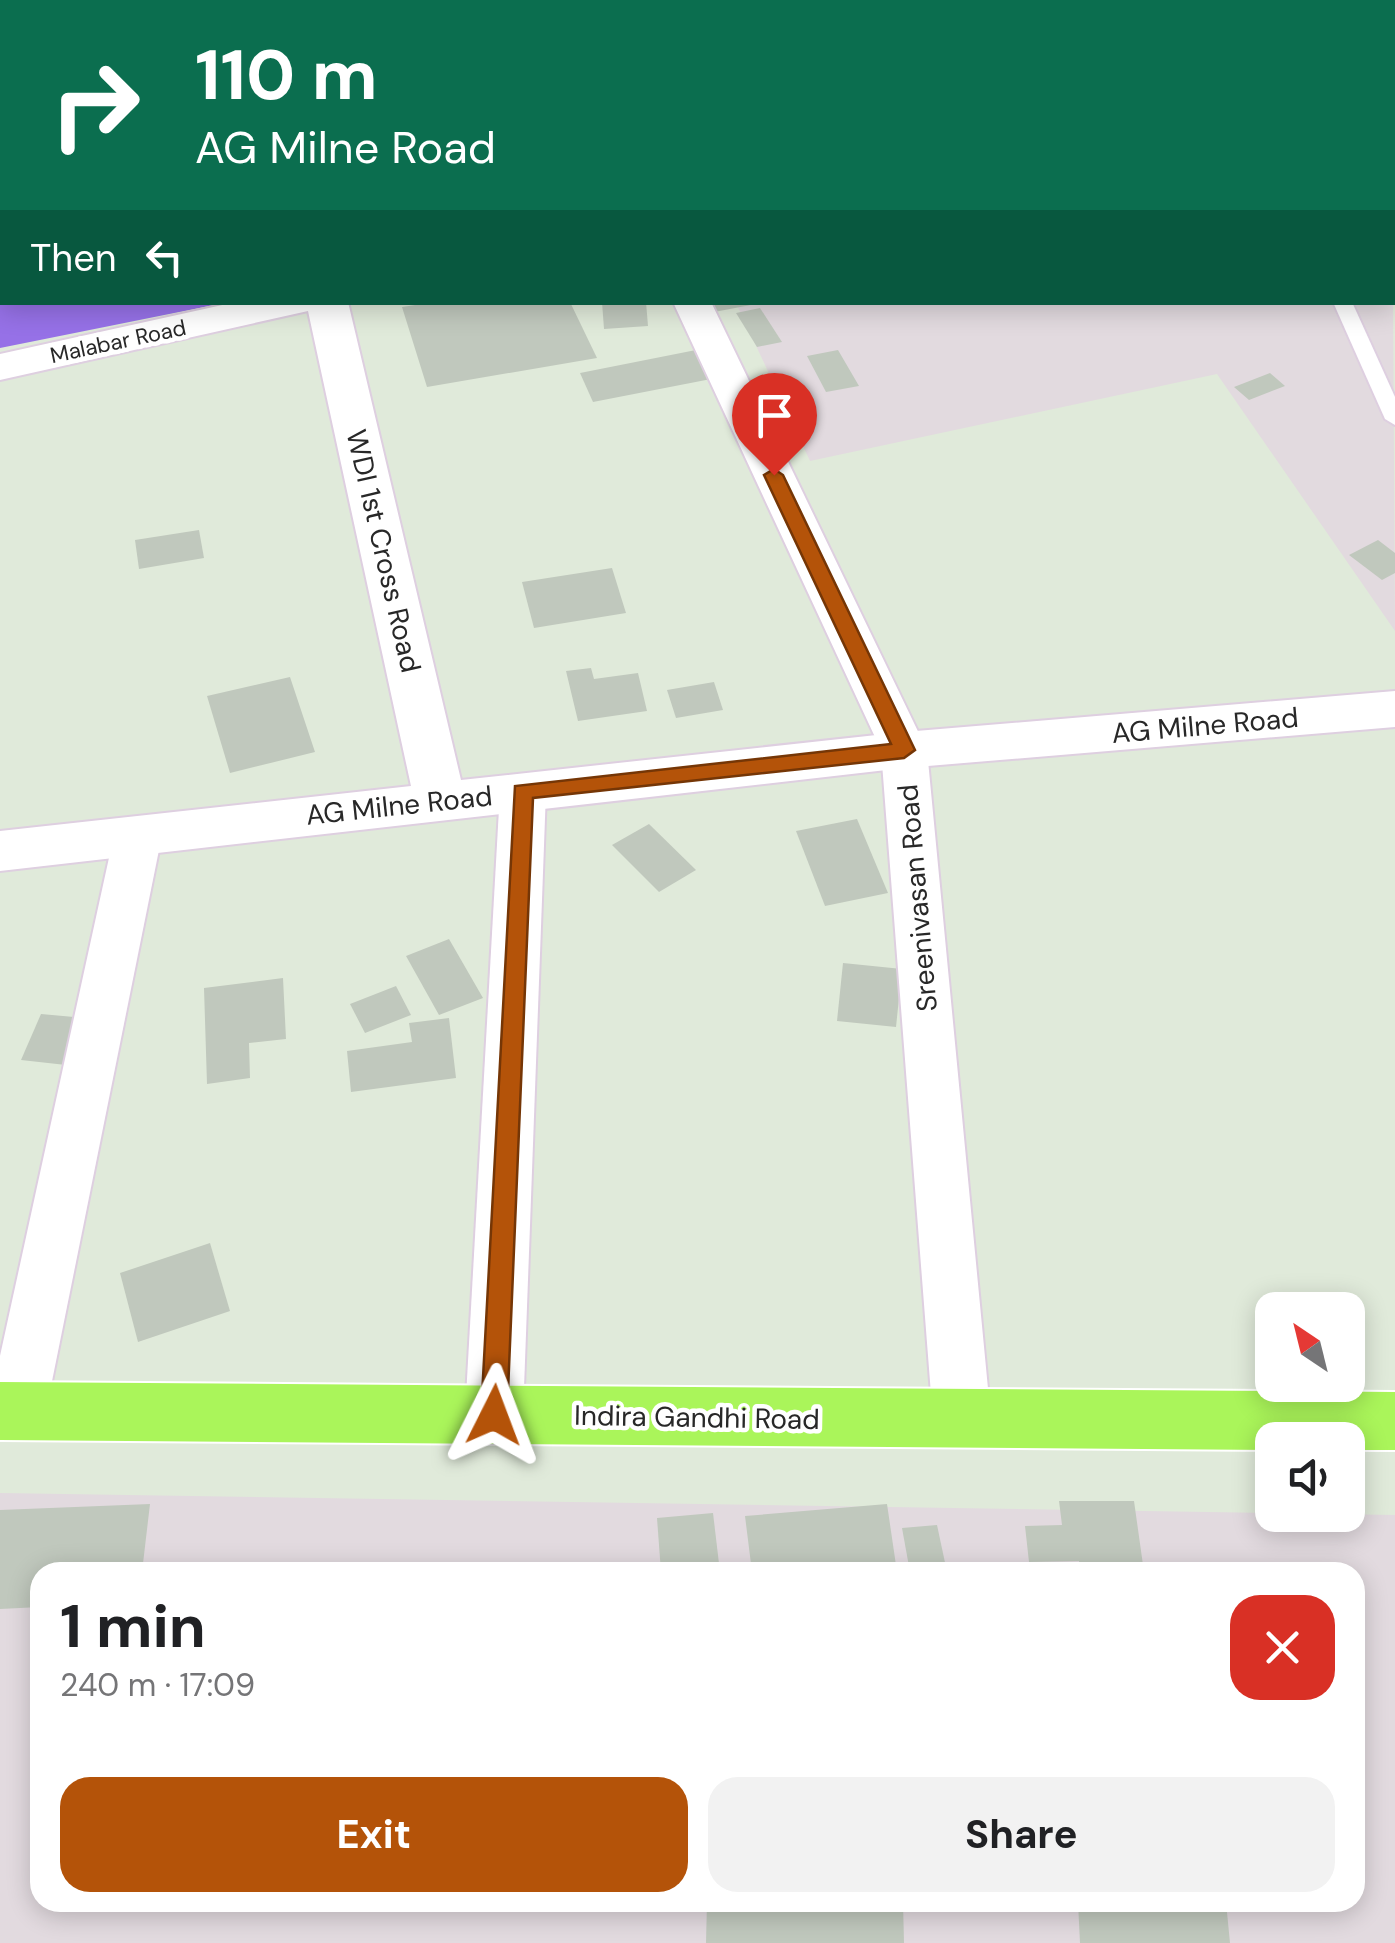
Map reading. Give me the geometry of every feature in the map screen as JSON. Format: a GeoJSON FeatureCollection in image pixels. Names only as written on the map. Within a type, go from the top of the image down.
{"type":"FeatureCollection","features":[{"type":"Feature","properties":{"kind":"highway","name":"Indira Gandhi Road"},"geometry":{"type":"LineString","coordinates":[[8,1411],[1395,1421]]}},
{"type":"Feature","properties":{"kind":"street","name":"Malabar Road"},"geometry":{"type":"LineString","coordinates":[[0,367],[281,305]]}},
{"type":"Feature","properties":{"kind":"street","name":"WDI 1st Cross Road"},"geometry":{"type":"LineString","coordinates":[[328,305],[440,800]]}},
{"type":"Feature","properties":{"kind":"street","name":"Sreenivasan Road"},"geometry":{"type":"LineString","coordinates":[[693,305],[904,750],[962,1420]]}},
{"type":"Feature","properties":{"kind":"street","name":"AG Milne Road"},"geometry":{"type":"LineString","coordinates":[[0,851],[904,750],[1395,709]]}},
{"type":"Feature","properties":{"kind":"street"},"geometry":{"type":"LineString","coordinates":[[494,1415],[523,792]]}},
{"type":"Feature","properties":{"kind":"street"},"geometry":{"type":"LineString","coordinates":[[8,1411],[138,835]]}},
{"type":"Feature","properties":{"kind":"lane"},"geometry":{"type":"LineString","coordinates":[[1344,305],[1386,376],[1395,418]]}},
{"type":"Feature","properties":{"kind":"shaded area"},"geometry":{"type":"Polygon","coordinates":[[[0,305],[214,305],[0,348],[0,305]]]}},
{"type":"Feature","properties":{"kind":"shaded area"},"geometry":{"type":"Polygon","coordinates":[[[737,305],[1393,305],[1395,631],[1217,374],[810,461],[737,305]]]}},
{"type":"Feature","properties":{"kind":"shaded area"},"geometry":{"type":"Polygon","coordinates":[[[0,1493],[1255,1513],[1255,1532],[1365,1532],[1365,1515],[1395,1515],[1395,1943],[0,1943],[0,1493]]]}},
{"type":"Feature","properties":{"kind":"building"},"geometry":{"type":"Polygon","coordinates":[[[571,305],[597,358],[427,387],[402,307],[571,305]]]}},
{"type":"Feature","properties":{"kind":"building"},"geometry":{"type":"Polygon","coordinates":[[[602,305],[646,305],[648,326],[604,329],[602,305]]]}},
{"type":"Feature","properties":{"kind":"building"},"geometry":{"type":"Polygon","coordinates":[[[705,305],[751,305],[709,313],[705,305]]]}},
{"type":"Feature","properties":{"kind":"building"},"geometry":{"type":"Polygon","coordinates":[[[760,308],[782,342],[757,347],[736,313],[760,308]]]}},
{"type":"Feature","properties":{"kind":"building"},"geometry":{"type":"Polygon","coordinates":[[[696,350],[711,379],[593,402],[580,373],[696,350]]]}},
{"type":"Feature","properties":{"kind":"building"},"geometry":{"type":"Polygon","coordinates":[[[838,350],[859,386],[826,392],[807,356],[838,350]]]}},
{"type":"Feature","properties":{"kind":"building"},"geometry":{"type":"Polygon","coordinates":[[[1270,373],[1285,386],[1249,400],[1234,387],[1270,373]]]}},
{"type":"Feature","properties":{"kind":"building"},"geometry":{"type":"Polygon","coordinates":[[[199,530],[204,558],[139,569],[135,540],[199,530]]]}},
{"type":"Feature","properties":{"kind":"building"},"geometry":{"type":"Polygon","coordinates":[[[1378,540],[1395,553],[1395,573],[1382,580],[1349,555],[1378,540]]]}},
{"type":"Feature","properties":{"kind":"building"},"geometry":{"type":"Polygon","coordinates":[[[612,568],[626,613],[534,628],[522,582],[612,568]]]}},
{"type":"Feature","properties":{"kind":"building"},"geometry":{"type":"Polygon","coordinates":[[[591,668],[594,679],[638,673],[647,711],[578,721],[566,671],[591,668]]]}},
{"type":"Feature","properties":{"kind":"building"},"geometry":{"type":"Polygon","coordinates":[[[290,677],[315,752],[230,773],[207,696],[290,677]]]}},
{"type":"Feature","properties":{"kind":"building"},"geometry":{"type":"Polygon","coordinates":[[[714,682],[723,710],[676,718],[667,690],[714,682]]]}},
{"type":"Feature","properties":{"kind":"building"},"geometry":{"type":"Polygon","coordinates":[[[857,819],[888,893],[825,906],[796,831],[857,819]]]}},
{"type":"Feature","properties":{"kind":"building"},"geometry":{"type":"Polygon","coordinates":[[[649,824],[696,870],[659,892],[612,845],[649,824]]]}},
{"type":"Feature","properties":{"kind":"building"},"geometry":{"type":"Polygon","coordinates":[[[449,939],[483,998],[439,1015],[406,956],[449,939]]]}},
{"type":"Feature","properties":{"kind":"building"},"geometry":{"type":"Polygon","coordinates":[[[843,963],[902,969],[896,1027],[837,1021],[843,963]]]}},
{"type":"Feature","properties":{"kind":"building"},"geometry":{"type":"Polygon","coordinates":[[[283,978],[286,1039],[249,1043],[250,1078],[207,1084],[204,988],[283,978]]]}},
{"type":"Feature","properties":{"kind":"building"},"geometry":{"type":"Polygon","coordinates":[[[396,986],[411,1015],[365,1033],[350,1004],[396,986]]]}},
{"type":"Feature","properties":{"kind":"building"},"geometry":{"type":"Polygon","coordinates":[[[41,1014],[85,1018],[66,1065],[21,1060],[41,1014]]]}},
{"type":"Feature","properties":{"kind":"building"},"geometry":{"type":"Polygon","coordinates":[[[449,1018],[456,1078],[351,1092],[347,1051],[412,1042],[409,1023],[449,1018]]]}},
{"type":"Feature","properties":{"kind":"building"},"geometry":{"type":"Polygon","coordinates":[[[210,1243],[230,1311],[138,1342],[120,1273],[210,1243]]]}},
{"type":"Feature","properties":{"kind":"building"},"geometry":{"type":"Polygon","coordinates":[[[1059,1501],[1134,1501],[1143,1562],[1029,1562],[1025,1526],[1062,1525],[1059,1501]]]}},
{"type":"Feature","properties":{"kind":"building"},"geometry":{"type":"Polygon","coordinates":[[[150,1504],[143,1562],[30,1562],[30,1608],[0,1609],[0,1510],[150,1504]]]}},
{"type":"Feature","properties":{"kind":"building"},"geometry":{"type":"Polygon","coordinates":[[[887,1504],[896,1562],[751,1562],[745,1516],[887,1504]]]}},
{"type":"Feature","properties":{"kind":"building"},"geometry":{"type":"Polygon","coordinates":[[[713,1513],[719,1562],[660,1562],[657,1518],[713,1513]]]}},
{"type":"Feature","properties":{"kind":"building"},"geometry":{"type":"Polygon","coordinates":[[[937,1525],[945,1562],[908,1562],[902,1528],[937,1525]]]}},
{"type":"Feature","properties":{"kind":"building"},"geometry":{"type":"Polygon","coordinates":[[[707,1912],[903,1912],[904,1943],[706,1943],[707,1912]]]}},
{"type":"Feature","properties":{"kind":"building"},"geometry":{"type":"Polygon","coordinates":[[[1078,1912],[1227,1912],[1230,1943],[1080,1943],[1078,1912]]]}},
{"type":"Feature","properties":{"kind":"route"},"geometry":{"type":"LineString","coordinates":[[494,1415],[523,792],[904,750],[774,475]]}}]}
